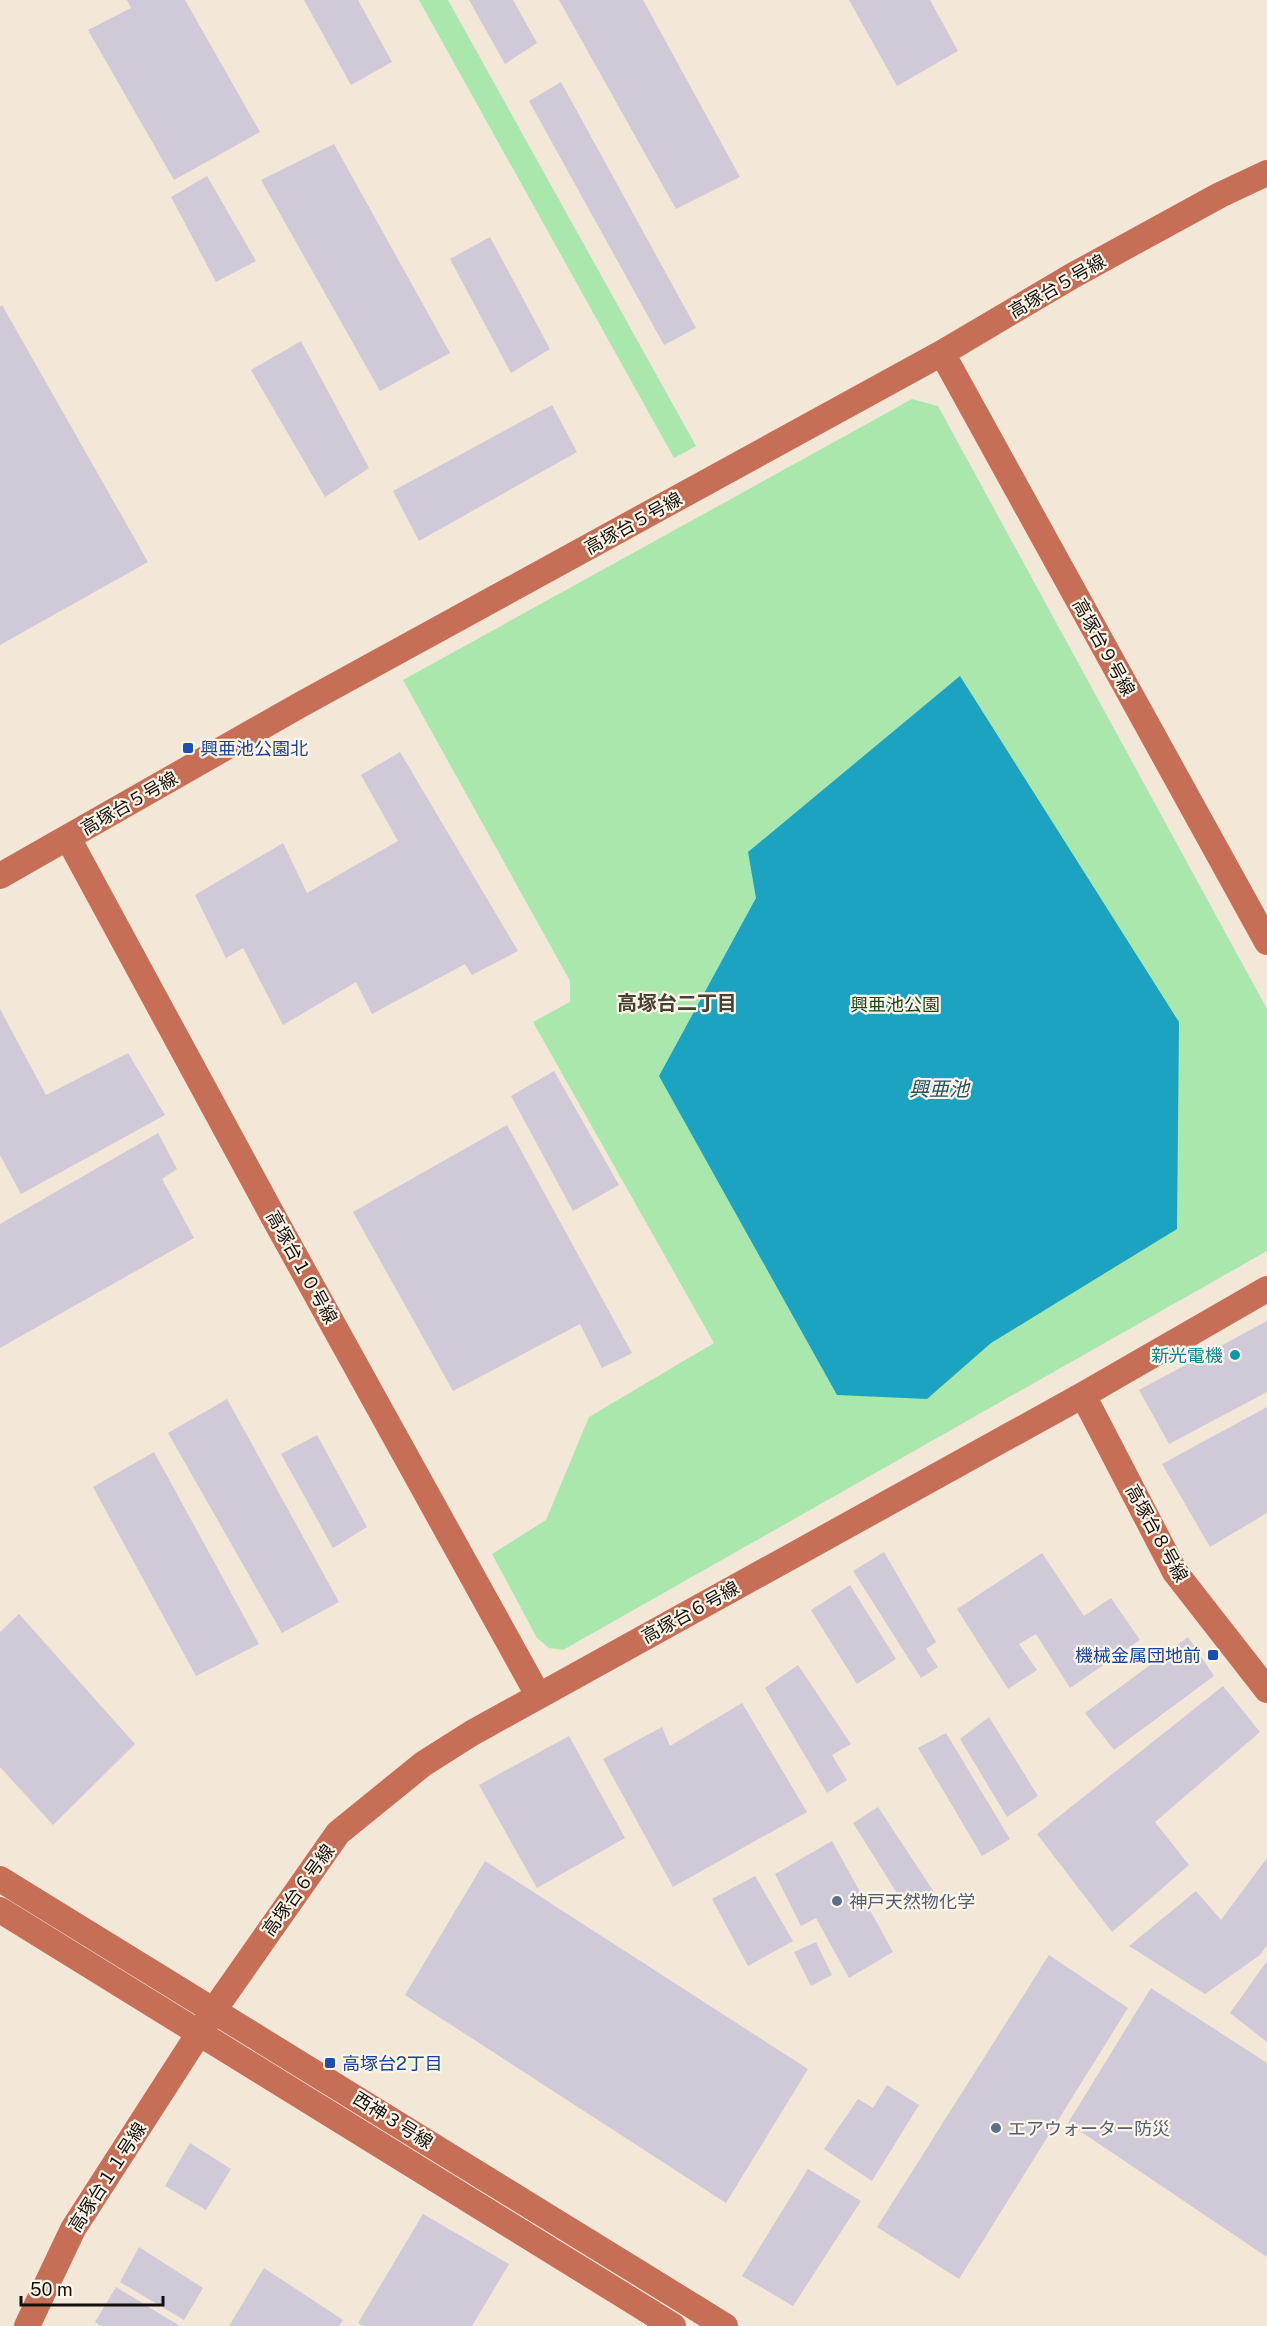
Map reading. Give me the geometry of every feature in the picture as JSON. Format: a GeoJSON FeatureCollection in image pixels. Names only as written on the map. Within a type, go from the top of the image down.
{"type":"FeatureCollection","features":[{"type":"Feature","properties":{"kind":"street","name":"高塚台５号線"},"geometry":{"type":"LineString","coordinates":[[0,876],[300,705],[942,353],[1072,276],[1220,195],[1267,173]]}},
{"type":"Feature","properties":{"kind":"street","name":"高塚台９号線"},"geometry":{"type":"LineString","coordinates":[[942,353],[1267,942]]}},
{"type":"Feature","properties":{"kind":"street","name":"高塚台１０号線"},"geometry":{"type":"LineString","coordinates":[[68,838],[274,1218],[538,1695]]}},
{"type":"Feature","properties":{"kind":"street","name":"高塚台６号線"},"geometry":{"type":"LineString","coordinates":[[199,2035],[214,2010],[338,1833],[423,1764],[538,1695],[1083,1395],[1267,1289]]}},
{"type":"Feature","properties":{"kind":"street","name":"高塚台８号線"},"geometry":{"type":"LineString","coordinates":[[1083,1395],[1175,1572],[1267,1690]]}},
{"type":"Feature","properties":{"kind":"street","name":"西神３号線"},"geometry":{"type":"LineString","coordinates":[[0,1879],[214,2010],[688,2316],[724,2326]]}},
{"type":"Feature","properties":{"kind":"street","name":"西神３号線"},"geometry":{"type":"LineString","coordinates":[[0,1911],[673,2326]]}},
{"type":"Feature","properties":{"kind":"street","name":"高塚台１１号線"},"geometry":{"type":"LineString","coordinates":[[27,2326],[73,2229],[199,2035]]}},
{"type":"Feature","properties":{"kind":"green space"},"geometry":{"type":"Polygon","coordinates":[[[419,0],[448,0],[696,446],[674,458],[419,0]]]}},
{"type":"Feature","properties":{"kind":"green space","name":"興亜池公園"},"geometry":{"type":"Polygon","coordinates":[[[912,399],[938,406],[1267,1009],[1267,1251],[563,1650],[549,1648],[537,1638],[492,1554],[546,1520],[589,1417],[714,1343],[533,1022],[570,1002],[570,981],[403,680],[912,399]]]}},
{"type":"Feature","properties":{"kind":"water","name":"興亜池"},"geometry":{"type":"Polygon","coordinates":[[[960,676],[1179,1022],[1177,1229],[991,1343],[927,1399],[837,1395],[659,1076],[756,898],[748,852],[960,676]]]}},
{"type":"Feature","properties":{"kind":"building"},"geometry":{"type":"Polygon","coordinates":[[[127,0],[185,0],[260,132],[174,180],[88,30],[131,8],[127,0]]]}},
{"type":"Feature","properties":{"kind":"building"},"geometry":{"type":"Polygon","coordinates":[[[304,0],[358,0],[392,62],[351,85],[304,0]]]}},
{"type":"Feature","properties":{"kind":"building"},"geometry":{"type":"Polygon","coordinates":[[[469,0],[513,0],[537,43],[505,64],[469,0]]]}},
{"type":"Feature","properties":{"kind":"building"},"geometry":{"type":"Polygon","coordinates":[[[559,0],[643,0],[740,177],[676,209],[559,0]]]}},
{"type":"Feature","properties":{"kind":"building"},"geometry":{"type":"Polygon","coordinates":[[[849,0],[930,0],[958,51],[897,86],[849,0]]]}},
{"type":"Feature","properties":{"kind":"building"},"geometry":{"type":"Polygon","coordinates":[[[561,82],[696,328],[664,345],[529,101],[561,82]]]}},
{"type":"Feature","properties":{"kind":"building"},"geometry":{"type":"Polygon","coordinates":[[[334,144],[450,353],[380,391],[261,180],[334,144]]]}},
{"type":"Feature","properties":{"kind":"building"},"geometry":{"type":"Polygon","coordinates":[[[207,176],[256,261],[216,282],[171,197],[207,176]]]}},
{"type":"Feature","properties":{"kind":"building"},"geometry":{"type":"Polygon","coordinates":[[[490,237],[550,349],[511,373],[450,259],[490,237]]]}},
{"type":"Feature","properties":{"kind":"building"},"geometry":{"type":"Polygon","coordinates":[[[2,305],[148,562],[0,645],[0,307],[2,305]]]}},
{"type":"Feature","properties":{"kind":"building"},"geometry":{"type":"Polygon","coordinates":[[[301,341],[369,468],[325,497],[251,370],[301,341]]]}},
{"type":"Feature","properties":{"kind":"building"},"geometry":{"type":"Polygon","coordinates":[[[552,405],[577,452],[419,541],[393,491],[552,405]]]}},
{"type":"Feature","properties":{"kind":"building"},"geometry":{"type":"Polygon","coordinates":[[[400,752],[518,951],[472,975],[465,964],[372,1014],[356,982],[283,1025],[243,948],[226,958],[195,895],[283,843],[307,893],[398,841],[361,775],[400,752]]]}},
{"type":"Feature","properties":{"kind":"building"},"geometry":{"type":"Polygon","coordinates":[[[0,1009],[46,1095],[128,1053],[165,1115],[21,1194],[0,1155],[0,1009]]]}},
{"type":"Feature","properties":{"kind":"building"},"geometry":{"type":"Polygon","coordinates":[[[554,1071],[619,1185],[573,1211],[511,1096],[554,1071]]]}},
{"type":"Feature","properties":{"kind":"building"},"geometry":{"type":"Polygon","coordinates":[[[507,1125],[632,1353],[602,1368],[580,1324],[453,1391],[353,1212],[507,1125]]]}},
{"type":"Feature","properties":{"kind":"building"},"geometry":{"type":"Polygon","coordinates":[[[158,1133],[177,1169],[162,1179],[194,1238],[0,1348],[0,1224],[158,1133]]]}},
{"type":"Feature","properties":{"kind":"building","name":"新光電機"},"geometry":{"type":"Polygon","coordinates":[[[1267,1321],[1267,1392],[1169,1444],[1139,1390],[1267,1321]]]}},
{"type":"Feature","properties":{"kind":"building"},"geometry":{"type":"Polygon","coordinates":[[[227,1399],[339,1602],[282,1633],[168,1433],[227,1399]]]}},
{"type":"Feature","properties":{"kind":"building"},"geometry":{"type":"Polygon","coordinates":[[[1267,1407],[1267,1513],[1210,1547],[1162,1464],[1267,1407]]]}},
{"type":"Feature","properties":{"kind":"building"},"geometry":{"type":"Polygon","coordinates":[[[317,1435],[367,1527],[333,1548],[281,1454],[317,1435]]]}},
{"type":"Feature","properties":{"kind":"building"},"geometry":{"type":"Polygon","coordinates":[[[154,1452],[259,1644],[196,1676],[93,1487],[154,1452]]]}},
{"type":"Feature","properties":{"kind":"building"},"geometry":{"type":"Polygon","coordinates":[[[884,1552],[936,1642],[926,1649],[938,1667],[921,1678],[853,1571],[884,1552]]]}},
{"type":"Feature","properties":{"kind":"building"},"geometry":{"type":"Polygon","coordinates":[[[1042,1553],[1084,1616],[1111,1598],[1140,1640],[1070,1688],[1036,1634],[1019,1644],[1037,1670],[1008,1689],[957,1609],[1042,1553]]]}},
{"type":"Feature","properties":{"kind":"building"},"geometry":{"type":"Polygon","coordinates":[[[850,1585],[896,1659],[857,1684],[811,1610],[850,1585]]]}},
{"type":"Feature","properties":{"kind":"building"},"geometry":{"type":"Polygon","coordinates":[[[19,1614],[135,1744],[53,1825],[0,1767],[0,1632],[19,1614]]]}},
{"type":"Feature","properties":{"kind":"building"},"geometry":{"type":"Polygon","coordinates":[[[1188,1637],[1214,1676],[1114,1750],[1085,1713],[1188,1637]]]}},
{"type":"Feature","properties":{"kind":"building"},"geometry":{"type":"Polygon","coordinates":[[[798,1665],[851,1744],[832,1755],[847,1780],[827,1793],[765,1688],[798,1665]]]}},
{"type":"Feature","properties":{"kind":"building"},"geometry":{"type":"Polygon","coordinates":[[[1223,1686],[1260,1732],[1155,1822],[1189,1865],[1112,1932],[1037,1834],[1223,1686]]]}},
{"type":"Feature","properties":{"kind":"building"},"geometry":{"type":"Polygon","coordinates":[[[742,1703],[807,1812],[673,1887],[603,1759],[662,1727],[670,1746],[742,1703]]]}},
{"type":"Feature","properties":{"kind":"building"},"geometry":{"type":"Polygon","coordinates":[[[989,1717],[1038,1796],[1007,1817],[960,1739],[989,1717]]]}},
{"type":"Feature","properties":{"kind":"building"},"geometry":{"type":"Polygon","coordinates":[[[946,1733],[1010,1839],[982,1856],[918,1748],[946,1733]]]}},
{"type":"Feature","properties":{"kind":"building"},"geometry":{"type":"Polygon","coordinates":[[[569,1736],[625,1838],[537,1888],[479,1785],[569,1736]]]}},
{"type":"Feature","properties":{"kind":"building"},"geometry":{"type":"Polygon","coordinates":[[[878,1807],[934,1892],[907,1909],[853,1823],[878,1807]]]}},
{"type":"Feature","properties":{"kind":"building"},"geometry":{"type":"Polygon","coordinates":[[[832,1841],[893,1952],[849,1978],[816,1918],[801,1926],[775,1874],[832,1841]]]}},
{"type":"Feature","properties":{"kind":"building"},"geometry":{"type":"Polygon","coordinates":[[[1267,1858],[1267,1945],[1260,1955],[1205,1994],[1129,1946],[1196,1891],[1221,1920],[1267,1858]]]}},
{"type":"Feature","properties":{"kind":"building"},"geometry":{"type":"Polygon","coordinates":[[[485,1861],[808,2069],[726,2203],[405,1995],[485,1861]]]}},
{"type":"Feature","properties":{"kind":"building"},"geometry":{"type":"Polygon","coordinates":[[[755,1876],[793,1941],[748,1966],[712,1899],[755,1876]]]}},
{"type":"Feature","properties":{"kind":"building"},"geometry":{"type":"Polygon","coordinates":[[[816,1942],[832,1975],[811,1986],[794,1952],[816,1942]]]}},
{"type":"Feature","properties":{"kind":"building"},"geometry":{"type":"Polygon","coordinates":[[[1049,1955],[1128,2008],[959,2279],[877,2227],[1049,1955]]]}},
{"type":"Feature","properties":{"kind":"building"},"geometry":{"type":"Polygon","coordinates":[[[1267,1961],[1267,2042],[1230,2013],[1267,1961]]]}},
{"type":"Feature","properties":{"kind":"building"},"geometry":{"type":"Polygon","coordinates":[[[1151,1988],[1267,2063],[1267,2257],[1068,2123],[1151,1988]]]}},
{"type":"Feature","properties":{"kind":"building"},"geometry":{"type":"Polygon","coordinates":[[[887,2085],[919,2105],[872,2181],[824,2149],[858,2099],[873,2108],[887,2085]]]}},
{"type":"Feature","properties":{"kind":"building"},"geometry":{"type":"Polygon","coordinates":[[[190,2143],[231,2169],[206,2210],[165,2186],[190,2143]]]}},
{"type":"Feature","properties":{"kind":"building"},"geometry":{"type":"Polygon","coordinates":[[[808,2169],[861,2201],[793,2306],[742,2276],[808,2169]]]}},
{"type":"Feature","properties":{"kind":"building"},"geometry":{"type":"Polygon","coordinates":[[[423,2214],[509,2264],[472,2326],[363,2326],[358,2323],[423,2214]]]}},
{"type":"Feature","properties":{"kind":"building"},"geometry":{"type":"Polygon","coordinates":[[[139,2247],[203,2288],[184,2320],[120,2282],[139,2247]]]}},
{"type":"Feature","properties":{"kind":"building"},"geometry":{"type":"Polygon","coordinates":[[[264,2268],[343,2320],[339,2326],[229,2326],[264,2268]]]}},
{"type":"Feature","properties":{"kind":"building"},"geometry":{"type":"Polygon","coordinates":[[[116,2287],[180,2326],[101,2326],[95,2322],[116,2287]]]}},
{"type":"Feature","properties":{"kind":"place","name":"興亜池公園北"},"geometry":{"type":"Point","coordinates":[188,748]}},
{"type":"Feature","properties":{"kind":"place","name":"新光電機"},"geometry":{"type":"Point","coordinates":[1235,1355]}},
{"type":"Feature","properties":{"kind":"place","name":"機械金属団地前"},"geometry":{"type":"Point","coordinates":[1213,1655]}},
{"type":"Feature","properties":{"kind":"place","name":"神戸天然物化学"},"geometry":{"type":"Point","coordinates":[837,1901]}},
{"type":"Feature","properties":{"kind":"place","name":"高塚台2丁目"},"geometry":{"type":"Point","coordinates":[330,2063]}},
{"type":"Feature","properties":{"kind":"place","name":"エアウォーター防災"},"geometry":{"type":"Point","coordinates":[996,2128]}},
{"type":"Feature","properties":{"kind":"district","name":"高塚台二丁目"},"geometry":{"type":"Point","coordinates":[677,1003]}}]}
